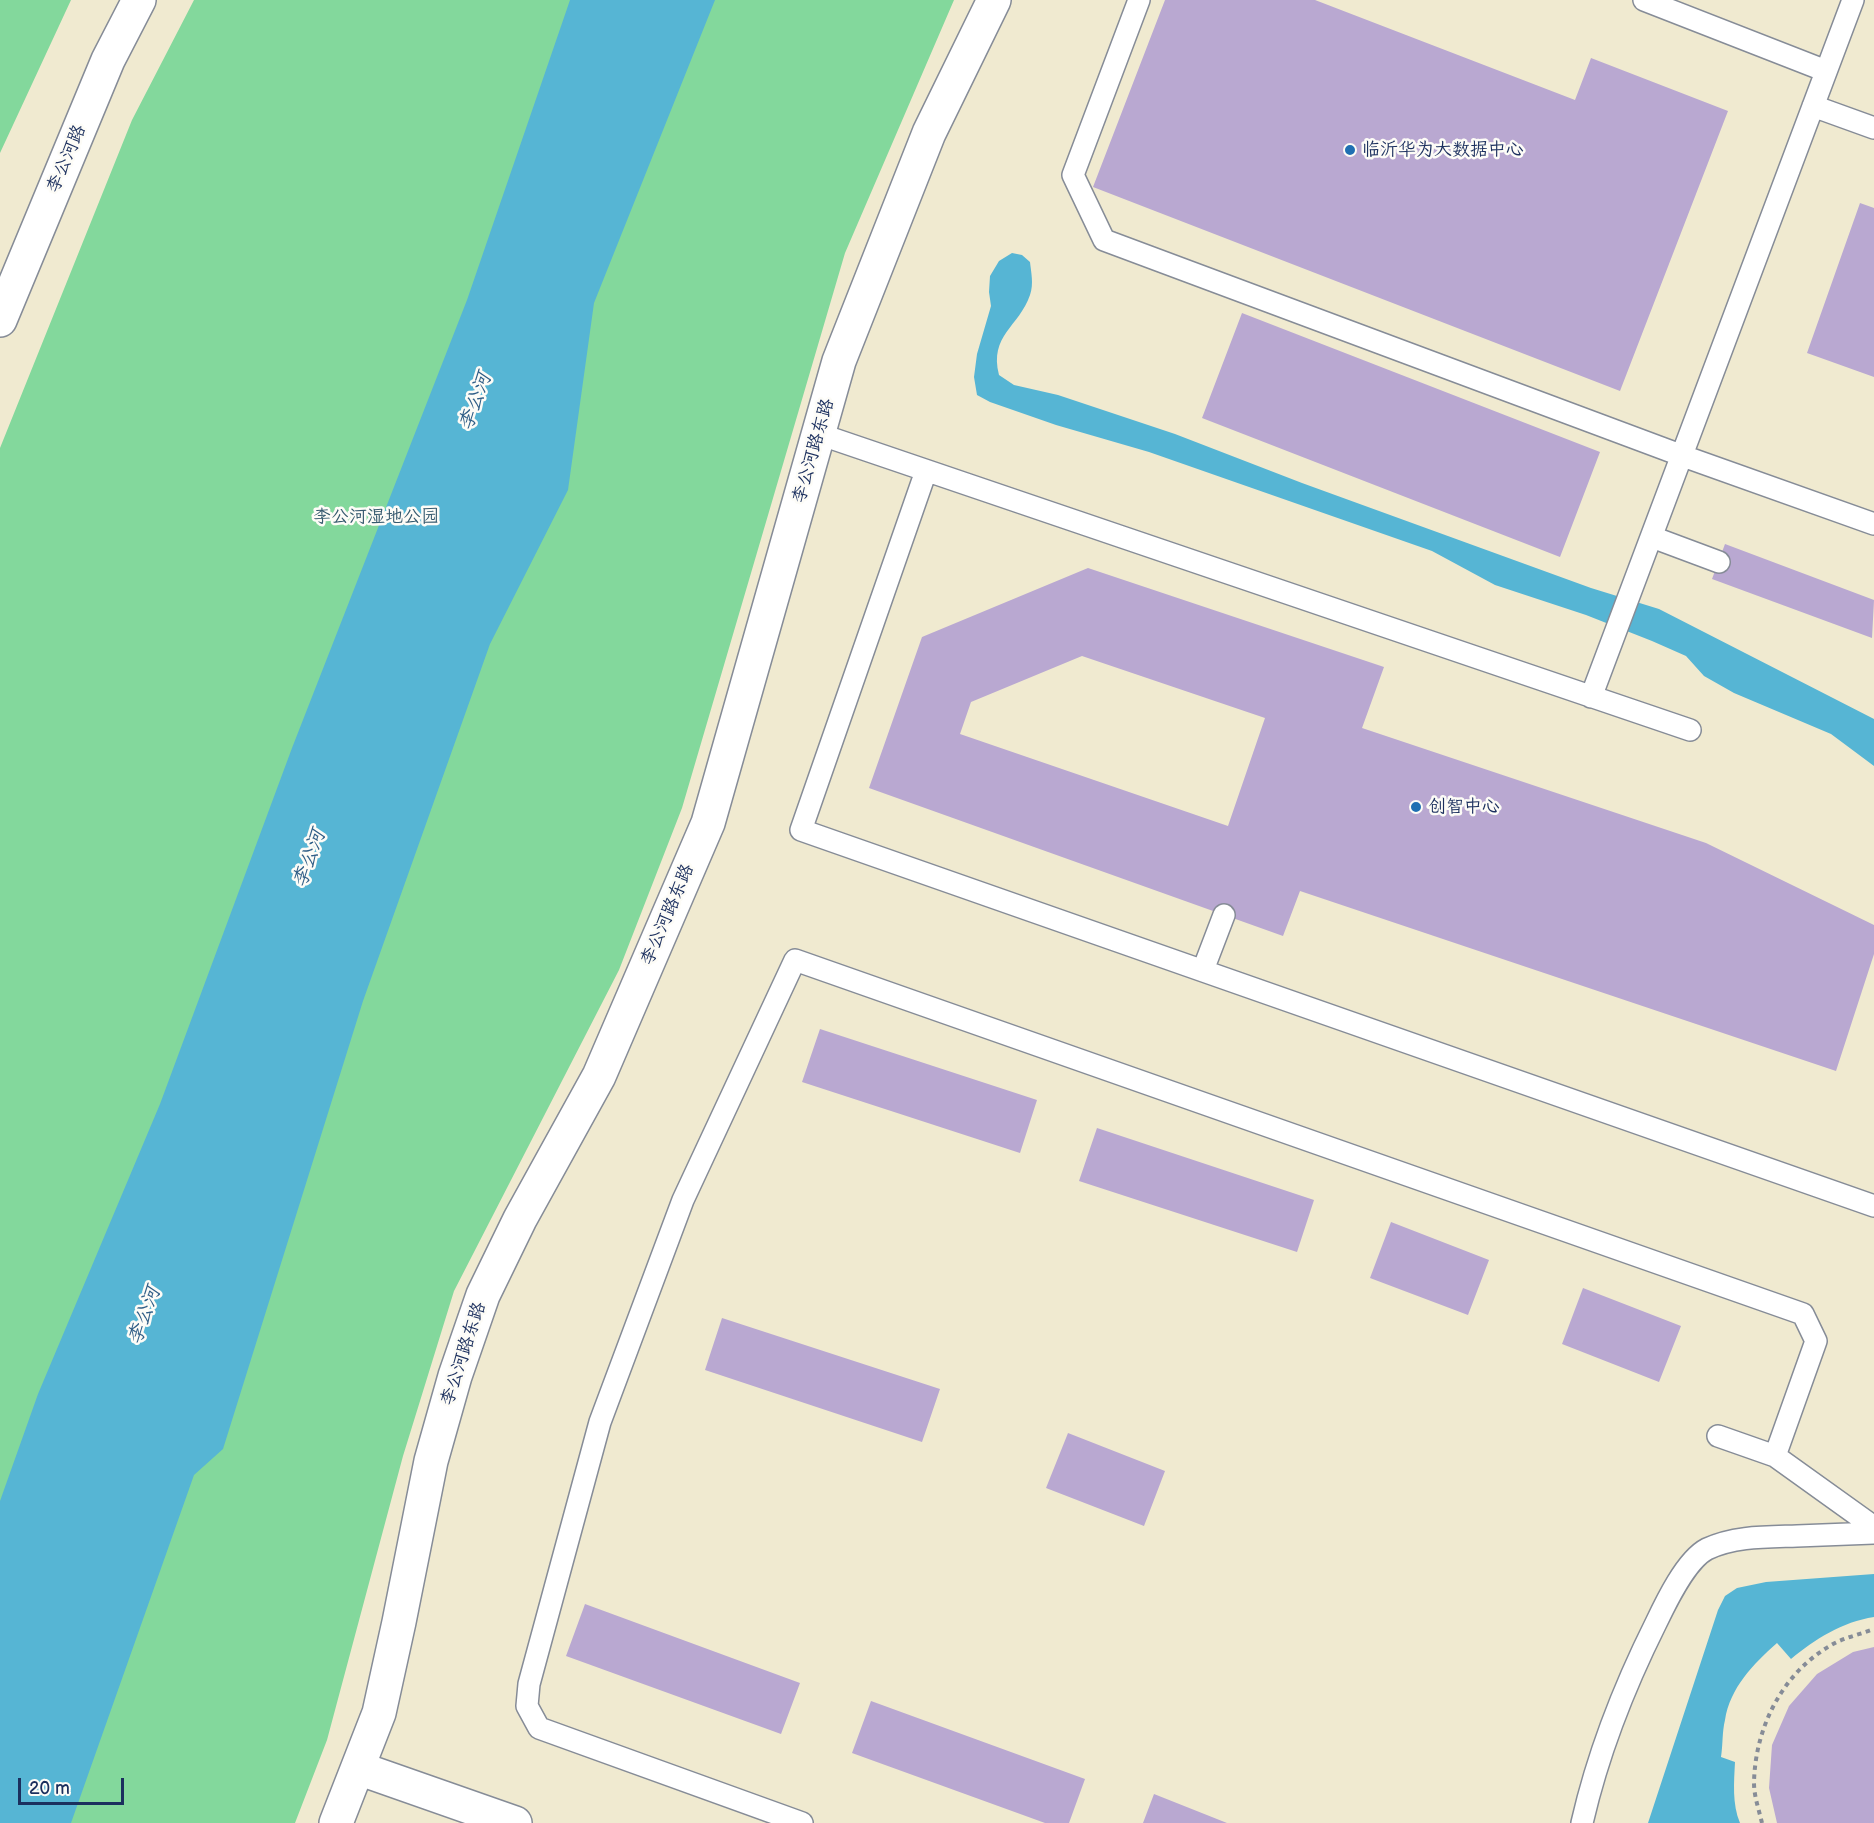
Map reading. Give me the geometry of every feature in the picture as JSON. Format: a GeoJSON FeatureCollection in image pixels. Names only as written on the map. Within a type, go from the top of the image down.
{"type":"FeatureCollection","features":[{"type":"Feature","properties":{"kind":"street","name":"李公河路"},"geometry":{"type":"LineString","coordinates":[[0,320],[108,60],[139,0]]}},
{"type":"Feature","properties":{"kind":"street","name":"李公河路东路"},"geometry":{"type":"LineString","coordinates":[[336,1823],[379,1713],[431,1461],[455,1376],[483,1295],[520,1219],[599,1076],[708,823],[839,361],[929,133],[994,0]]}},
{"type":"Feature","properties":{"kind":"street"},"geometry":{"type":"LineString","coordinates":[[357,1768],[515,1823]]}},
{"type":"Feature","properties":{"kind":"lane"},"geometry":{"type":"LineString","coordinates":[[1138,0],[1073,175],[1104,240],[1683,456],[1874,524]]}},
{"type":"Feature","properties":{"kind":"lane"},"geometry":{"type":"LineString","coordinates":[[1644,0],[1826,71]]}},
{"type":"Feature","properties":{"kind":"lane"},"geometry":{"type":"LineString","coordinates":[[1591,697],[1853,0]]}},
{"type":"Feature","properties":{"kind":"lane"},"geometry":{"type":"LineString","coordinates":[[1813,106],[1874,128]]}},
{"type":"Feature","properties":{"kind":"lane"},"geometry":{"type":"LineString","coordinates":[[819,434],[1689,730]]}},
{"type":"Feature","properties":{"kind":"lane"},"geometry":{"type":"LineString","coordinates":[[926,471],[801,830],[1874,1206]]}},
{"type":"Feature","properties":{"kind":"lane"},"geometry":{"type":"LineString","coordinates":[[1652,537],[1719,562]]}},
{"type":"Feature","properties":{"kind":"lane"},"geometry":{"type":"LineString","coordinates":[[1203,970],[1224,915]]}},
{"type":"Feature","properties":{"kind":"lane"},"geometry":{"type":"LineString","coordinates":[[802,1823],[539,1728],[527,1706],[529,1684],[600,1422],[683,1200],[795,960],[1803,1314],[1816,1341],[1775,1456]]}},
{"type":"Feature","properties":{"kind":"lane"},"geometry":{"type":"LineString","coordinates":[[1718,1436],[1775,1456],[1874,1527]]}},
{"type":"Feature","properties":{"kind":"lane"},"geometry":{"type":"LineString","coordinates":[[1582,1823],[1590,1785],[1632,1670],[1680,1577],[1705,1550],[1727,1541],[1755,1537],[1874,1533]]}},
{"type":"Feature","properties":{"kind":"path"},"geometry":{"type":"LineString","coordinates":[[1762,1823],[1754,1785],[1758,1742],[1774,1702],[1800,1668],[1835,1643],[1874,1629]]}},
{"type":"Feature","properties":{"kind":"green space"},"geometry":{"type":"Polygon","coordinates":[[[0,0],[71,0],[0,153],[0,0]]]}},
{"type":"Feature","properties":{"kind":"green space","name":"李公河湿地公园"},"geometry":{"type":"Polygon","coordinates":[[[194,0],[954,0],[845,253],[682,808],[619,970],[454,1291],[403,1456],[327,1740],[295,1823],[0,1823],[0,448],[132,120],[194,0]]]}},
{"type":"Feature","properties":{"kind":"water","name":"李公河"},"geometry":{"type":"Polygon","coordinates":[[[570,0],[715,0],[594,303],[568,490],[490,644],[363,1001],[223,1449],[194,1475],[71,1823],[0,1823],[0,1501],[38,1394],[160,1104],[292,748],[467,300],[570,0]]]}},
{"type":"Feature","properties":{"kind":"water"},"geometry":{"type":"Polygon","coordinates":[[[1012,253],[1022,255],[1030,262],[1032,282],[1025,306],[998,350],[999,375],[1014,385],[1058,395],[1175,434],[1302,483],[1591,588],[1659,609],[1874,719],[1874,766],[1831,734],[1734,693],[1704,676],[1686,656],[1652,641],[1586,615],[1495,585],[1432,551],[1149,452],[1056,425],[990,402],[977,395],[974,377],[977,354],[991,306],[990,276],[999,261],[1012,253]]]}},
{"type":"Feature","properties":{"kind":"water"},"geometry":{"type":"Polygon","coordinates":[[[1874,1574],[1874,1617],[1862,1619],[1829,1632],[1791,1659],[1777,1643],[1759,1659],[1737,1687],[1728,1708],[1723,1729],[1721,1757],[1735,1762],[1735,1801],[1740,1823],[1648,1823],[1718,1610],[1725,1596],[1737,1588],[1766,1582],[1874,1574]]]}},
{"type":"Feature","properties":{"kind":"building","name":"临沂华为大数据中心"},"geometry":{"type":"Polygon","coordinates":[[[1165,0],[1315,0],[1575,100],[1591,58],[1728,111],[1620,391],[1093,187],[1165,0]]]}},
{"type":"Feature","properties":{"kind":"building"},"geometry":{"type":"Polygon","coordinates":[[[1860,203],[1874,208],[1874,377],[1807,353],[1860,203]]]}},
{"type":"Feature","properties":{"kind":"building"},"geometry":{"type":"Polygon","coordinates":[[[1242,313],[1600,452],[1560,557],[1202,418],[1242,313]]]}},
{"type":"Feature","properties":{"kind":"building"},"geometry":{"type":"Polygon","coordinates":[[[1725,544],[1874,600],[1872,638],[1712,579],[1725,544]]]}},
{"type":"Feature","properties":{"kind":"building","name":"创智中心"},"geometry":{"type":"Polygon","coordinates":[[[1088,568],[1384,667],[1362,728],[1706,843],[1874,925],[1874,954],[1836,1071],[1300,891],[1283,936],[869,788],[922,637],[1088,568]],[[1082,656],[971,702],[960,734],[1228,826],[1265,718],[1082,656]]]}},
{"type":"Feature","properties":{"kind":"building"},"geometry":{"type":"Polygon","coordinates":[[[820,1029],[1037,1100],[1020,1153],[802,1082],[820,1029]]]}},
{"type":"Feature","properties":{"kind":"building"},"geometry":{"type":"Polygon","coordinates":[[[1097,1128],[1314,1200],[1297,1252],[1079,1181],[1097,1128]]]}},
{"type":"Feature","properties":{"kind":"building"},"geometry":{"type":"Polygon","coordinates":[[[1391,1222],[1489,1260],[1468,1315],[1370,1278],[1391,1222]]]}},
{"type":"Feature","properties":{"kind":"building"},"geometry":{"type":"Polygon","coordinates":[[[1583,1288],[1681,1326],[1659,1382],[1562,1344],[1583,1288]]]}},
{"type":"Feature","properties":{"kind":"building"},"geometry":{"type":"Polygon","coordinates":[[[722,1318],[940,1389],[922,1442],[705,1370],[722,1318]]]}},
{"type":"Feature","properties":{"kind":"building"},"geometry":{"type":"Polygon","coordinates":[[[1068,1433],[1165,1471],[1144,1526],[1046,1488],[1068,1433]]]}},
{"type":"Feature","properties":{"kind":"building"},"geometry":{"type":"Polygon","coordinates":[[[585,1604],[800,1683],[781,1734],[566,1656],[585,1604]]]}},
{"type":"Feature","properties":{"kind":"building"},"geometry":{"type":"Polygon","coordinates":[[[1874,1647],[1874,1823],[1777,1823],[1769,1788],[1772,1745],[1789,1706],[1817,1674],[1853,1652],[1874,1647]]]}},
{"type":"Feature","properties":{"kind":"building"},"geometry":{"type":"Polygon","coordinates":[[[871,1701],[1085,1779],[1069,1823],[1045,1823],[852,1753],[871,1701]]]}},
{"type":"Feature","properties":{"kind":"building"},"geometry":{"type":"Polygon","coordinates":[[[1154,1794],[1227,1823],[1143,1823],[1154,1794]]]}},
{"type":"Feature","properties":{"kind":"place","name":"临沂华为大数据中心"},"geometry":{"type":"Point","coordinates":[1350,150]}},
{"type":"Feature","properties":{"kind":"place","name":"创智中心"},"geometry":{"type":"Point","coordinates":[1416,807]}}]}
